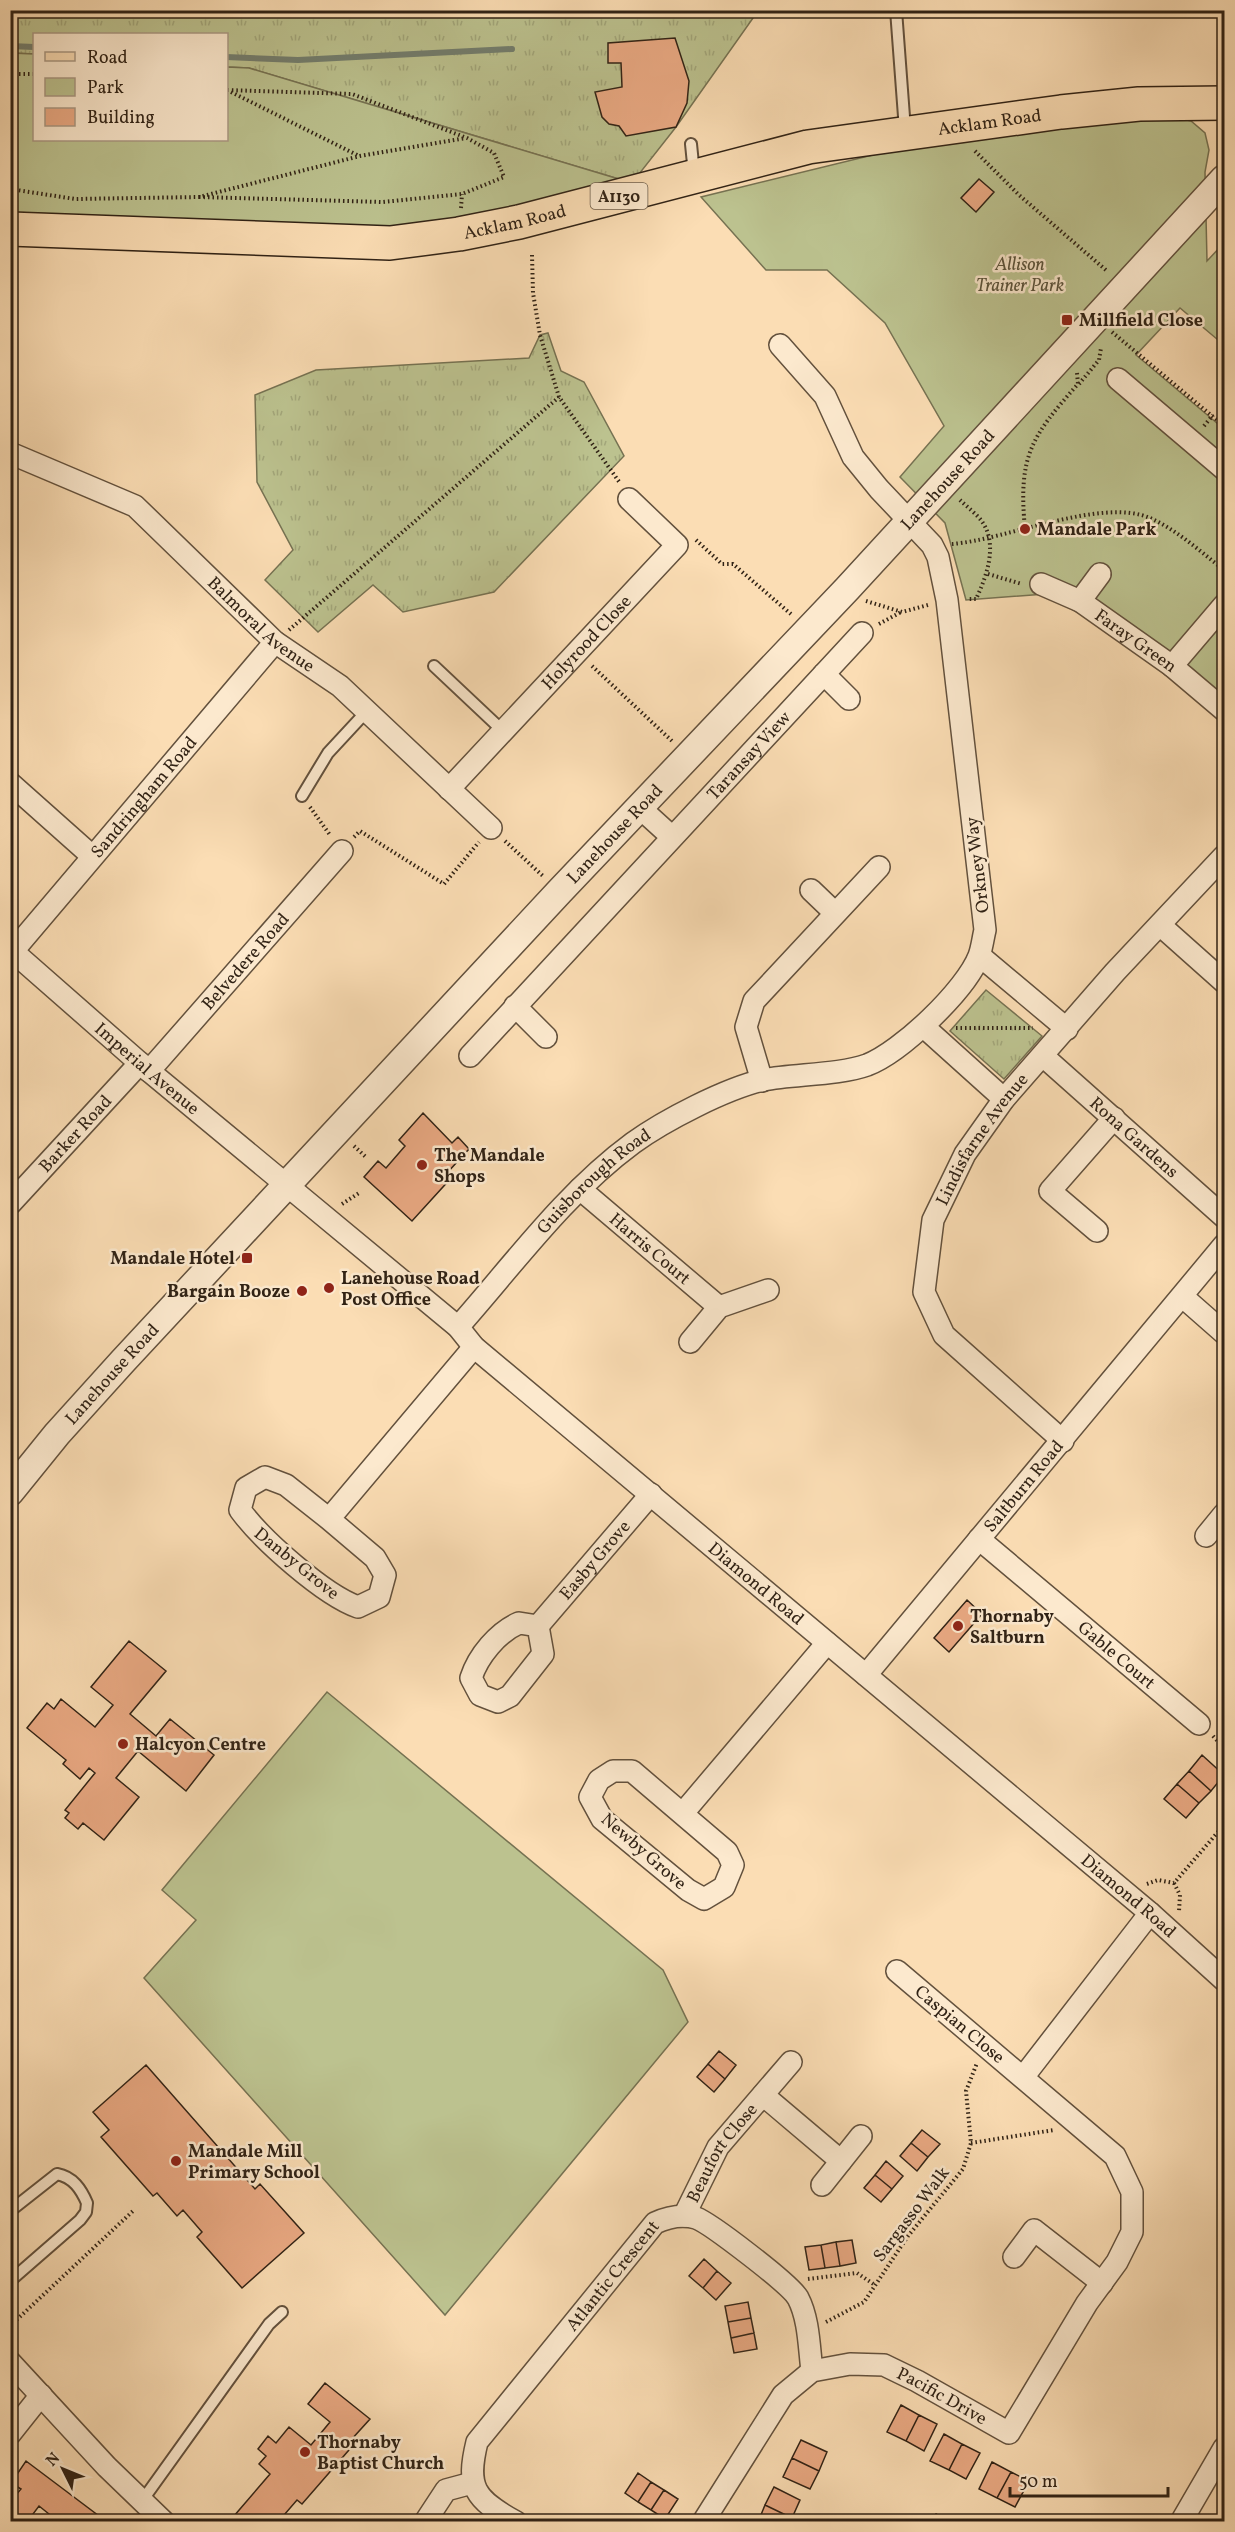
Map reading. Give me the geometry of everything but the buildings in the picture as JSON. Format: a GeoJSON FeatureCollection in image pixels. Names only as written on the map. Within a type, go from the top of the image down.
{"type":"FeatureCollection","features":[{"type":"Feature","properties":{"kind":"main road","name":"Acklam Road"},"geometry":{"type":"LineString","coordinates":[[10,229],[390,243],[459,234],[519,222],[808,147],[950,126],[1139,104],[1224,103]]}},
{"type":"Feature","properties":{"kind":"street","name":"Lanehouse Road"},"geometry":{"type":"LineString","coordinates":[[10,1492],[71,1418],[560,891],[1070,349],[1224,179]]}},
{"type":"Feature","properties":{"kind":"street"},"geometry":{"type":"LineString","coordinates":[[780,345],[825,396],[853,457],[909,522]]}},
{"type":"Feature","properties":{"kind":"street"},"geometry":{"type":"LineString","coordinates":[[1119,379],[1141,412],[1224,469]]}},
{"type":"Feature","properties":{"kind":"street","name":"Balmoral Avenue"},"geometry":{"type":"LineString","coordinates":[[10,453],[135,506],[275,642],[339,686],[492,828]]}},
{"type":"Feature","properties":{"kind":"street"},"geometry":{"type":"LineString","coordinates":[[629,499],[677,545]]}},
{"type":"Feature","properties":{"kind":"street","name":"Orkney Way"},"geometry":{"type":"LineString","coordinates":[[762,1081],[866,1065],[901,1045],[924,1027],[972,971],[980,956],[985,930],[947,600],[938,557],[932,545],[909,522]]}},
{"type":"Feature","properties":{"kind":"street","name":"Holyrood Close"},"geometry":{"type":"LineString","coordinates":[[449,789],[677,545]]}},
{"type":"Feature","properties":{"kind":"street"},"geometry":{"type":"LineString","coordinates":[[1080,601],[1100,574]]}},
{"type":"Feature","properties":{"kind":"street","name":"Faray Green"},"geometry":{"type":"LineString","coordinates":[[1041,584],[1080,601],[1172,666],[1224,710]]}},
{"type":"Feature","properties":{"kind":"street"},"geometry":{"type":"LineString","coordinates":[[1172,666],[1224,604]]}},
{"type":"Feature","properties":{"kind":"street","name":"Taransay View"},"geometry":{"type":"LineString","coordinates":[[470,1056],[862,633]]}},
{"type":"Feature","properties":{"kind":"street","name":"Sandringham Road"},"geometry":{"type":"LineString","coordinates":[[12,950],[275,642]]}},
{"type":"Feature","properties":{"kind":"street"},"geometry":{"type":"LineString","coordinates":[[824,675],[849,699]]}},
{"type":"Feature","properties":{"kind":"street"},"geometry":{"type":"LineString","coordinates":[[10,783],[92,856]]}},
{"type":"Feature","properties":{"kind":"street"},"geometry":{"type":"LineString","coordinates":[[639,807],[672,837]]}},
{"type":"Feature","properties":{"kind":"street","name":"Belvedere Road"},"geometry":{"type":"LineString","coordinates":[[145,1067],[342,851]]}},
{"type":"Feature","properties":{"kind":"street","name":"Lindisfarne Avenue"},"geometry":{"type":"LineString","coordinates":[[1063,1441],[944,1335],[924,1292],[933,1220],[965,1154],[1004,1099],[1224,856]]}},
{"type":"Feature","properties":{"kind":"street"},"geometry":{"type":"LineString","coordinates":[[762,1081],[746,1027],[754,1001],[879,867]]}},
{"type":"Feature","properties":{"kind":"street"},"geometry":{"type":"LineString","coordinates":[[811,890],[835,914]]}},
{"type":"Feature","properties":{"kind":"street"},"geometry":{"type":"LineString","coordinates":[[1160,926],[1224,982]]}},
{"type":"Feature","properties":{"kind":"street","name":"Imperial Avenue"},"geometry":{"type":"LineString","coordinates":[[12,950],[145,1067],[286,1186]]}},
{"type":"Feature","properties":{"kind":"street"},"geometry":{"type":"LineString","coordinates":[[980,956],[1067,1029]]}},
{"type":"Feature","properties":{"kind":"street"},"geometry":{"type":"LineString","coordinates":[[516,1006],[546,1037]]}},
{"type":"Feature","properties":{"kind":"street"},"geometry":{"type":"LineString","coordinates":[[924,1027],[1004,1099]]}},
{"type":"Feature","properties":{"kind":"street","name":"Rona Gardens"},"geometry":{"type":"LineString","coordinates":[[1043,1056],[1224,1217]]}},
{"type":"Feature","properties":{"kind":"street","name":"Barker Road"},"geometry":{"type":"LineString","coordinates":[[10,1204],[145,1067]]}},
{"type":"Feature","properties":{"kind":"street","name":"Guisborough Road"},"geometry":{"type":"LineString","coordinates":[[458,1327],[579,1189],[633,1143],[695,1107],[762,1081]]}},
{"type":"Feature","properties":{"kind":"street"},"geometry":{"type":"LineString","coordinates":[[1097,1231],[1050,1191],[1114,1118]]}},
{"type":"Feature","properties":{"kind":"street","name":"Diamond Road"},"geometry":{"type":"LineString","coordinates":[[286,1186],[458,1327],[474,1347],[1150,1913],[1224,1980]]}},
{"type":"Feature","properties":{"kind":"street","name":"Harris Court"},"geometry":{"type":"LineString","coordinates":[[579,1189],[719,1307]]}},
{"type":"Feature","properties":{"kind":"street","name":"Saltburn Road"},"geometry":{"type":"LineString","coordinates":[[866,1675],[1184,1297],[1224,1245]]}},
{"type":"Feature","properties":{"kind":"street"},"geometry":{"type":"LineString","coordinates":[[690,1342],[719,1307],[768,1290]]}},
{"type":"Feature","properties":{"kind":"street"},"geometry":{"type":"LineString","coordinates":[[1184,1297],[1224,1334]]}},
{"type":"Feature","properties":{"kind":"street"},"geometry":{"type":"LineString","coordinates":[[329,1519],[474,1347]]}},
{"type":"Feature","properties":{"kind":"street","name":"Danby Grove"},"geometry":{"type":"LineString","coordinates":[[265,1477],[286,1485],[329,1519],[375,1558],[385,1575],[379,1597],[358,1607],[340,1600],[252,1528],[240,1510],[246,1488],[265,1477]]}},
{"type":"Feature","properties":{"kind":"street","name":"Easby Grove"},"geometry":{"type":"LineString","coordinates":[[538,1626],[651,1494]]}},
{"type":"Feature","properties":{"kind":"street"},"geometry":{"type":"LineString","coordinates":[[1206,1536],[1224,1514]]}},
{"type":"Feature","properties":{"kind":"street","name":"Gable Court"},"geometry":{"type":"LineString","coordinates":[[979,1539],[1199,1724]]}},
{"type":"Feature","properties":{"kind":"street"},"geometry":{"type":"LineString","coordinates":[[683,1813],[827,1644]]}},
{"type":"Feature","properties":{"kind":"street","name":"Newby Grove"},"geometry":{"type":"LineString","coordinates":[[613,1772],[632,1772],[683,1813],[727,1852],[733,1866],[724,1887],[704,1899],[688,1890],[602,1819],[590,1797],[598,1780],[613,1772]]}},
{"type":"Feature","properties":{"kind":"street"},"geometry":{"type":"LineString","coordinates":[[1024,2076],[1150,1913]]}},
{"type":"Feature","properties":{"kind":"street","name":"Caspian Close"},"geometry":{"type":"LineString","coordinates":[[897,1971],[1024,2076]]}},
{"type":"Feature","properties":{"kind":"street","name":"Beaufort Close"},"geometry":{"type":"LineString","coordinates":[[684,2216],[718,2146],[791,2062]]}},
{"type":"Feature","properties":{"kind":"street","name":"Pacific Drive"},"geometry":{"type":"LineString","coordinates":[[703,2522],[783,2394],[812,2371],[850,2364],[884,2365],[1009,2433],[1117,2262],[1132,2232],[1132,2192],[1115,2156],[1024,2076]]}},
{"type":"Feature","properties":{"kind":"street","name":"Beaufort Close"},"geometry":{"type":"LineString","coordinates":[[763,2095],[841,2162]]}},
{"type":"Feature","properties":{"kind":"street"},"geometry":{"type":"LineString","coordinates":[[822,2185],[861,2136]]}},
{"type":"Feature","properties":{"kind":"street","name":"Atlantic Crescent"},"geometry":{"type":"LineString","coordinates":[[472,2483],[470,2471],[477,2442],[487,2427],[641,2236],[655,2223],[669,2217],[684,2216],[698,2219],[785,2281],[798,2299],[807,2327],[812,2371]]}},
{"type":"Feature","properties":{"kind":"street"},"geometry":{"type":"LineString","coordinates":[[1014,2257],[1034,2230],[1102,2283]]}},
{"type":"Feature","properties":{"kind":"street"},"geometry":{"type":"LineString","coordinates":[[10,2362],[164,2522]]}},
{"type":"Feature","properties":{"kind":"street"},"geometry":{"type":"LineString","coordinates":[[10,2434],[41,2395]]}},
{"type":"Feature","properties":{"kind":"street"},"geometry":{"type":"LineString","coordinates":[[1181,2522],[1224,2448]]}},
{"type":"Feature","properties":{"kind":"street"},"geometry":{"type":"LineString","coordinates":[[425,2522],[446,2490],[472,2483],[478,2494],[516,2522]]}},
{"type":"Feature","properties":{"kind":"lane"},"geometry":{"type":"LineString","coordinates":[[896,10],[905,133]]}},
{"type":"Feature","properties":{"kind":"lane"},"geometry":{"type":"LineString","coordinates":[[691,144],[694,177]]}},
{"type":"Feature","properties":{"kind":"lane"},"geometry":{"type":"LineString","coordinates":[[434,666],[503,731]]}},
{"type":"Feature","properties":{"kind":"lane"},"geometry":{"type":"LineString","coordinates":[[302,796],[328,753],[366,712]]}},
{"type":"Feature","properties":{"kind":"lane"},"geometry":{"type":"LineString","coordinates":[[10,2211],[57,2174],[66,2175],[75,2182],[87,2203],[86,2212],[80,2220],[10,2281]]}},
{"type":"Feature","properties":{"kind":"lane"},"geometry":{"type":"LineString","coordinates":[[142,2501],[269,2324],[282,2312]]}},
{"type":"Feature","properties":{"kind":"path"},"geometry":{"type":"LineString","coordinates":[[10,74],[33,74]]}},
{"type":"Feature","properties":{"kind":"path"},"geometry":{"type":"LineString","coordinates":[[10,189],[75,199],[199,197],[383,202],[462,194],[504,177],[494,153],[467,138],[352,94],[228,90]]}},
{"type":"Feature","properties":{"kind":"path"},"geometry":{"type":"LineString","coordinates":[[228,90],[360,156]]}},
{"type":"Feature","properties":{"kind":"path"},"geometry":{"type":"LineString","coordinates":[[950,126],[1019,195],[1065,232],[1125,288]]}},
{"type":"Feature","properties":{"kind":"path"},"geometry":{"type":"LineString","coordinates":[[199,197],[360,156],[467,138]]}},
{"type":"Feature","properties":{"kind":"path"},"geometry":{"type":"LineString","coordinates":[[532,255],[533,293],[540,335],[559,397],[612,469],[629,499]]}},
{"type":"Feature","properties":{"kind":"path"},"geometry":{"type":"LineString","coordinates":[[1096,319],[1224,426]]}},
{"type":"Feature","properties":{"kind":"path"},"geometry":{"type":"LineString","coordinates":[[1070,349],[1119,379]]}},
{"type":"Feature","properties":{"kind":"path"},"geometry":{"type":"LineString","coordinates":[[1025,529],[1022,498],[1029,449],[1042,424],[1078,384],[1078,374],[1070,349]]}},
{"type":"Feature","properties":{"kind":"path"},"geometry":{"type":"LineString","coordinates":[[275,642],[559,397]]}},
{"type":"Feature","properties":{"kind":"path"},"geometry":{"type":"LineString","coordinates":[[932,545],[944,533],[953,545],[1084,516],[1127,512],[1149,517],[1179,535],[1224,570]]}},
{"type":"Feature","properties":{"kind":"path"},"geometry":{"type":"LineString","coordinates":[[677,545],[694,537],[722,564],[733,564],[809,629]]}},
{"type":"Feature","properties":{"kind":"path"},"geometry":{"type":"LineString","coordinates":[[988,574],[1032,588],[1041,584]]}},
{"type":"Feature","properties":{"kind":"path"},"geometry":{"type":"LineString","coordinates":[[576,651],[687,756]]}},
{"type":"Feature","properties":{"kind":"path"},"geometry":{"type":"LineString","coordinates":[[302,796],[342,851],[360,831],[444,884],[492,828],[560,891]]}},
{"type":"Feature","properties":{"kind":"path"},"geometry":{"type":"LineString","coordinates":[[924,1027],[1067,1029]]}},
{"type":"Feature","properties":{"kind":"path"},"geometry":{"type":"LineString","coordinates":[[1131,1897],[1143,1886],[1158,1880],[1174,1883],[1224,1825]]}},
{"type":"Feature","properties":{"kind":"path","name":"Sargasso Walk"},"geometry":{"type":"LineString","coordinates":[[807,2327],[823,2323],[864,2302],[908,2236],[963,2169],[971,2143],[966,2091],[973,2067],[989,2048]]}},
{"type":"Feature","properties":{"kind":"path"},"geometry":{"type":"LineString","coordinates":[[971,2143],[1080,2125]]}},
{"type":"Feature","properties":{"kind":"path"},"geometry":{"type":"LineString","coordinates":[[10,2326],[133,2211]]}},
{"type":"Feature","properties":{"kind":"path"},"geometry":{"type":"LineString","coordinates":[[785,2281],[857,2273],[875,2285]]}},
{"type":"Feature","properties":{"kind":"green space"},"geometry":{"type":"Polygon","coordinates":[[[10,11],[758,11],[676,127],[632,183],[249,68],[228,67],[228,33],[33,33],[33,54],[11,53],[10,11]]]}},
{"type":"Feature","properties":{"kind":"green space"},"geometry":{"type":"Polygon","coordinates":[[[10,53],[33,54],[33,141],[228,141],[228,67],[249,68],[632,183],[526,210],[387,230],[11,212],[10,53]]]}},
{"type":"Feature","properties":{"kind":"green space","name":"Allison Trainer Park"},"geometry":{"type":"Polygon","coordinates":[[[1170,116],[1191,121],[1205,133],[1209,150],[1205,172],[1207,261],[1224,243],[1224,345],[1180,308],[1136,355],[1224,429],[1224,704],[1072,592],[966,600],[945,523],[900,477],[944,426],[885,323],[827,270],[766,270],[701,197],[930,141],[1170,116]]]}},
{"type":"Feature","properties":{"kind":"green space"},"geometry":{"type":"Polygon","coordinates":[[[548,333],[561,371],[584,382],[624,456],[494,592],[403,612],[373,585],[318,632],[265,580],[293,550],[257,482],[255,395],[316,370],[529,358],[540,335],[548,333]]]}},
{"type":"Feature","properties":{"kind":"green space"},"geometry":{"type":"Polygon","coordinates":[[[986,990],[1042,1036],[1004,1079],[950,1031],[986,990]]]}},
{"type":"Feature","properties":{"kind":"green space"},"geometry":{"type":"Polygon","coordinates":[[[327,1692],[663,1970],[688,2022],[445,2315],[144,1978],[196,1920],[162,1890],[327,1692]]]}},
{"type":"Feature","properties":{"kind":"waterway"},"geometry":{"type":"LineString","coordinates":[[10,46],[33,47]]}},
{"type":"Feature","properties":{"kind":"waterway"},"geometry":{"type":"LineString","coordinates":[[228,57],[298,60],[512,49]]}},
{"type":"Feature","properties":{"kind":"place","name":"Millfield Close"},"geometry":{"type":"Point","coordinates":[1067,320]}},
{"type":"Feature","properties":{"kind":"place","name":"Mandale Park"},"geometry":{"type":"Point","coordinates":[1025,529]}},
{"type":"Feature","properties":{"kind":"place","name":"The Mandale Shops"},"geometry":{"type":"Point","coordinates":[422,1165]}},
{"type":"Feature","properties":{"kind":"place","name":"Mandale Hotel"},"geometry":{"type":"Point","coordinates":[247,1258]}},
{"type":"Feature","properties":{"kind":"place","name":"Lanehouse Road Post Office"},"geometry":{"type":"Point","coordinates":[329,1288]}},
{"type":"Feature","properties":{"kind":"place","name":"Bargain Booze"},"geometry":{"type":"Point","coordinates":[302,1291]}},
{"type":"Feature","properties":{"kind":"place","name":"Thornaby Saltburn"},"geometry":{"type":"Point","coordinates":[958,1626]}},
{"type":"Feature","properties":{"kind":"place","name":"Halcyon Centre"},"geometry":{"type":"Point","coordinates":[123,1744]}},
{"type":"Feature","properties":{"kind":"place","name":"Mandale Mill Primary School"},"geometry":{"type":"Point","coordinates":[176,2161]}},
{"type":"Feature","properties":{"kind":"place","name":"Thornaby Baptist Church"},"geometry":{"type":"Point","coordinates":[305,2452]}}]}
